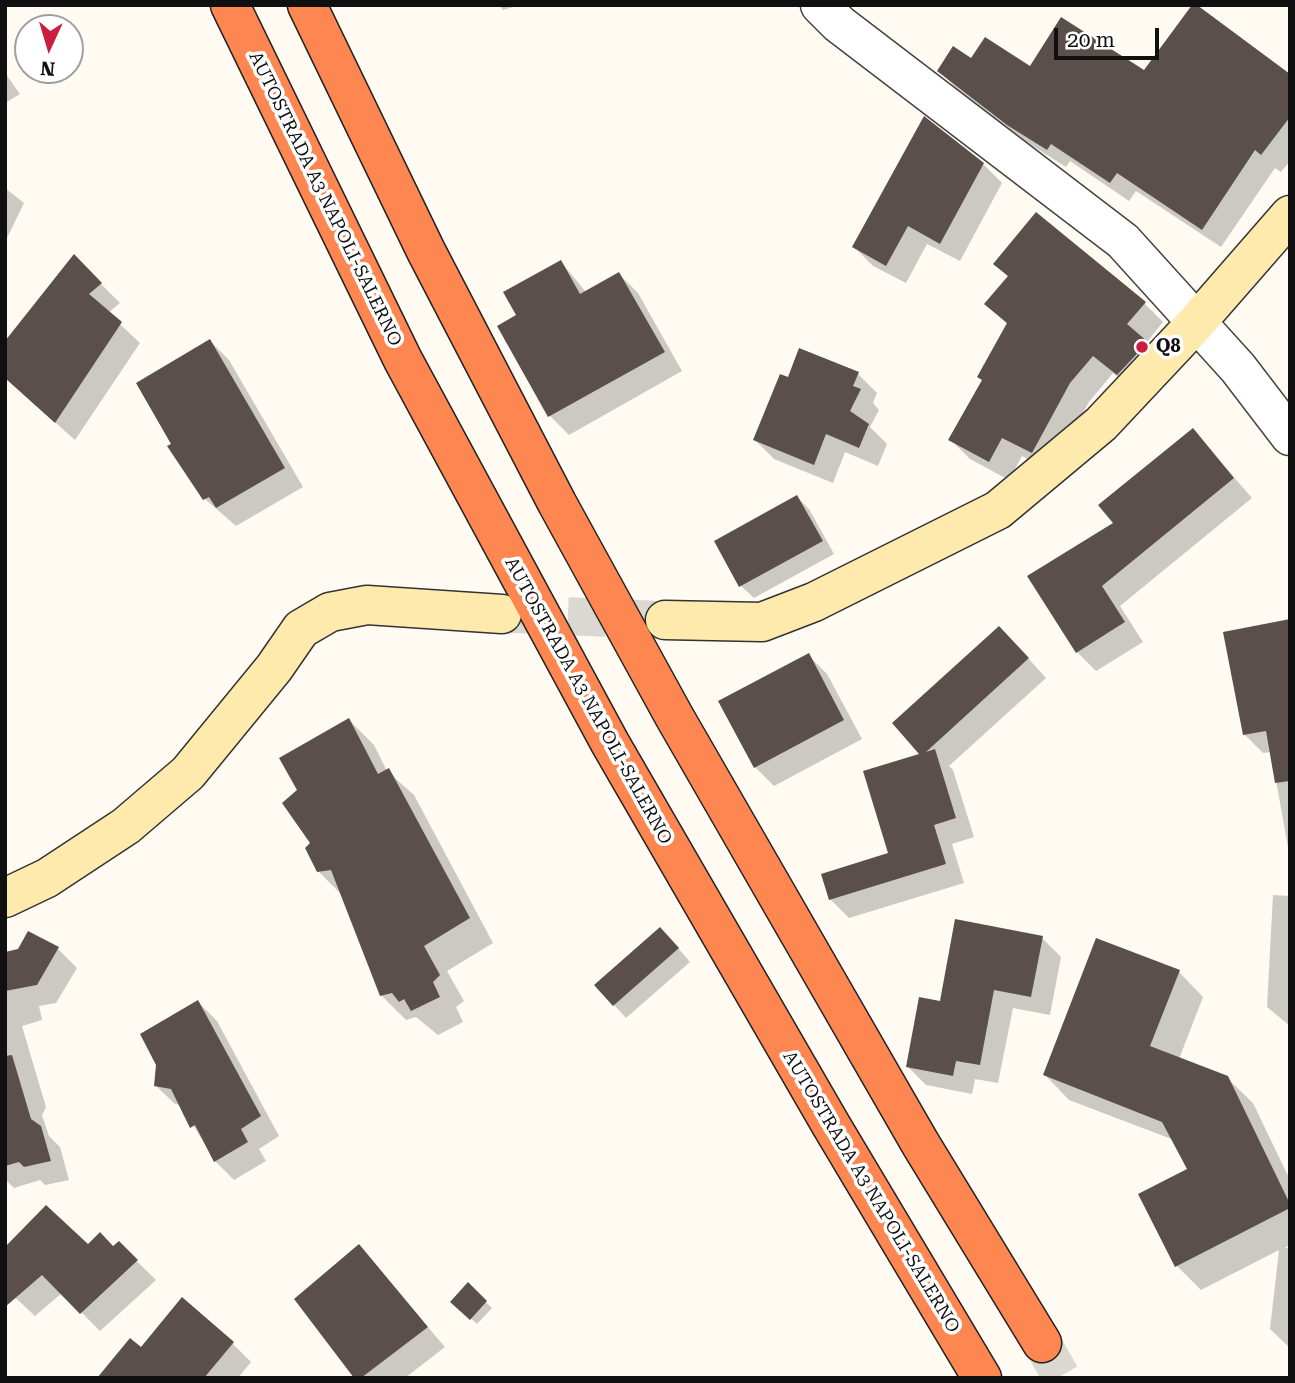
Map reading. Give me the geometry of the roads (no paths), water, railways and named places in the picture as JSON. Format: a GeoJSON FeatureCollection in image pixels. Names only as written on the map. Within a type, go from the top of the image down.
{"type":"FeatureCollection","features":[{"type":"Feature","properties":{"kind":"highway","name":"AUTOSTRADA A3 NAPOLI-SALERNO"},"geometry":{"type":"LineString","coordinates":[[230,5],[404,360],[610,743],[831,1125],[982,1378]]}},
{"type":"Feature","properties":{"kind":"highway"},"geometry":{"type":"LineString","coordinates":[[307,5],[426,251],[557,503],[674,716],[920,1143],[1042,1343]]}},
{"type":"Feature","properties":{"kind":"street"},"geometry":{"type":"LineString","coordinates":[[820,5],[839,24],[1123,241],[1195,324],[1238,368],[1290,436]]}},
{"type":"Feature","properties":{"kind":"street"},"geometry":{"type":"LineString","coordinates":[[665,620],[762,622],[814,602],[998,510],[1101,424],[1195,324],[1290,215]]}},
{"type":"Feature","properties":{"kind":"street"},"geometry":{"type":"LineString","coordinates":[[5,898],[47,878],[126,826],[188,773],[301,629],[330,612],[367,605],[502,614]]}},
{"type":"Feature","properties":{"kind":"tunnel"},"geometry":{"type":"LineString","coordinates":[[511,614],[665,620]]}},
{"type":"Feature","properties":{"kind":"tunnel"},"geometry":{"type":"LineString","coordinates":[[1042,1343],[1062,1378]]}},
{"type":"Feature","properties":{"kind":"place","name":"Q8"},"geometry":{"type":"Point","coordinates":[1142,347]}}]}
